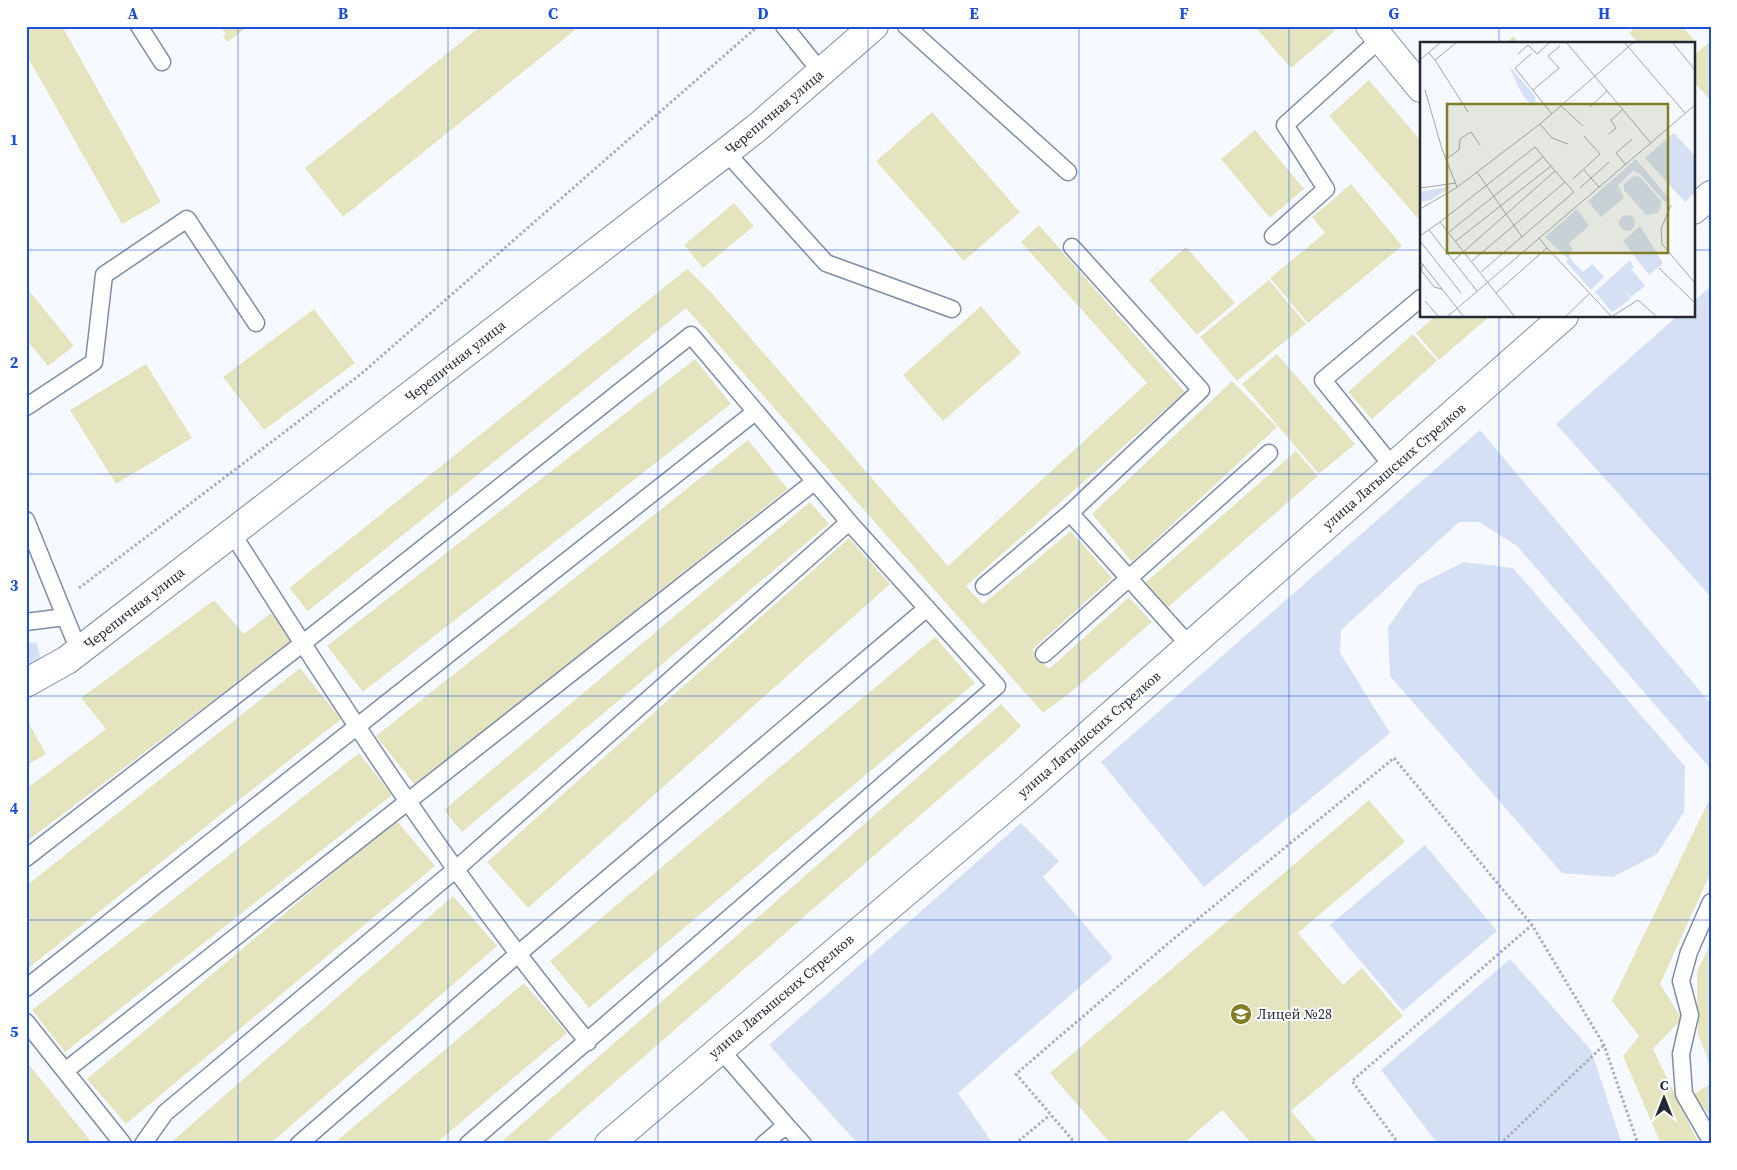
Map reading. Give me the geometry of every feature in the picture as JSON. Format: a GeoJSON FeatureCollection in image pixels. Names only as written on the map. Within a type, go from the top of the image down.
{"type":"FeatureCollection","features":[{"type":"Feature","properties":{"kind":"street","name":"Черепичная улица"},"geometry":{"type":"LineString","coordinates":[[26,683],[79,651],[726,152],[874,26]]}},
{"type":"Feature","properties":{"kind":"street"},"geometry":{"type":"LineString","coordinates":[[1375,32],[1420,87]]}},
{"type":"Feature","properties":{"kind":"street"},"geometry":{"type":"LineString","coordinates":[[1694,209],[1711,196]]}},
{"type":"Feature","properties":{"kind":"street","name":"улица Латышских Стрелков"},"geometry":{"type":"LineString","coordinates":[[608,1144],[1025,790],[1562,318]]}},
{"type":"Feature","properties":{"kind":"lane"},"geometry":{"type":"LineString","coordinates":[[138,26],[162,62]]}},
{"type":"Feature","properties":{"kind":"lane"},"geometry":{"type":"LineString","coordinates":[[784,26],[821,72]]}},
{"type":"Feature","properties":{"kind":"lane"},"geometry":{"type":"LineString","coordinates":[[906,26],[1068,172]]}},
{"type":"Feature","properties":{"kind":"lane"},"geometry":{"type":"LineString","coordinates":[[1274,236],[1326,189],[1285,125],[1375,32]]}},
{"type":"Feature","properties":{"kind":"lane"},"geometry":{"type":"LineString","coordinates":[[726,152],[826,263],[952,309]]}},
{"type":"Feature","properties":{"kind":"lane"},"geometry":{"type":"LineString","coordinates":[[26,406],[94,362],[104,275],[187,219],[256,323]]}},
{"type":"Feature","properties":{"kind":"lane"},"geometry":{"type":"LineString","coordinates":[[984,586],[1070,513],[1202,390],[1072,247]]}},
{"type":"Feature","properties":{"kind":"lane"},"geometry":{"type":"LineString","coordinates":[[1393,467],[1323,380],[1420,299]]}},
{"type":"Feature","properties":{"kind":"lane"},"geometry":{"type":"LineString","coordinates":[[26,858],[302,644],[691,335],[848,522],[997,686],[468,1144]]}},
{"type":"Feature","properties":{"kind":"lane"},"geometry":{"type":"LineString","coordinates":[[26,988],[755,412]]}},
{"type":"Feature","properties":{"kind":"lane"},"geometry":{"type":"LineString","coordinates":[[1044,654],[1269,453]]}},
{"type":"Feature","properties":{"kind":"lane"},"geometry":{"type":"LineString","coordinates":[[66,1071],[814,482]]}},
{"type":"Feature","properties":{"kind":"lane"},"geometry":{"type":"LineString","coordinates":[[1070,513],[1190,646]]}},
{"type":"Feature","properties":{"kind":"lane"},"geometry":{"type":"LineString","coordinates":[[26,520],[79,651]]}},
{"type":"Feature","properties":{"kind":"lane"},"geometry":{"type":"LineString","coordinates":[[143,1144],[165,1113],[456,869],[848,522]]}},
{"type":"Feature","properties":{"kind":"lane"},"geometry":{"type":"LineString","coordinates":[[232,533],[302,644],[407,802],[518,954],[588,1042]]}},
{"type":"Feature","properties":{"kind":"lane"},"geometry":{"type":"LineString","coordinates":[[299,1144],[518,954],[927,608]]}},
{"type":"Feature","properties":{"kind":"lane"},"geometry":{"type":"LineString","coordinates":[[26,622],[65,617]]}},
{"type":"Feature","properties":{"kind":"lane"},"geometry":{"type":"LineString","coordinates":[[1711,902],[1689,952],[1681,981],[1690,1015],[1681,1054],[1684,1094],[1711,1141]]}},
{"type":"Feature","properties":{"kind":"lane"},"geometry":{"type":"LineString","coordinates":[[26,1022],[123,1144]]}},
{"type":"Feature","properties":{"kind":"lane"},"geometry":{"type":"LineString","coordinates":[[719,1048],[803,1144]]}},
{"type":"Feature","properties":{"kind":"lane"},"geometry":{"type":"LineString","coordinates":[[764,1144],[786,1125]]}},
{"type":"Feature","properties":{"kind":"path"},"geometry":{"type":"LineString","coordinates":[[65,617],[79,586],[361,374],[758,26]]}},
{"type":"Feature","properties":{"kind":"path"},"geometry":{"type":"LineString","coordinates":[[1076,1144],[1016,1074],[1165,946],[1394,758],[1532,925],[1604,1045],[1638,1144]]}},
{"type":"Feature","properties":{"kind":"path"},"geometry":{"type":"LineString","coordinates":[[1399,1144],[1352,1081],[1532,925]]}},
{"type":"Feature","properties":{"kind":"path"},"geometry":{"type":"LineString","coordinates":[[1500,1144],[1604,1045]]}},
{"type":"Feature","properties":{"kind":"path"},"geometry":{"type":"LineString","coordinates":[[1015,1144],[1050,1115]]}},
{"type":"Feature","properties":{"kind":"shaded area"},"geometry":{"type":"Polygon","coordinates":[[[1711,286],[1711,597],[1556,424],[1675,318],[1694,318],[1694,301],[1711,286]]]}},
{"type":"Feature","properties":{"kind":"shaded area"},"geometry":{"type":"Polygon","coordinates":[[[1480,430],[1711,704],[1711,765],[1709,767],[1517,546],[1479,522],[1459,522],[1341,630],[1340,653],[1390,733],[1204,887],[1101,762],[1480,430]]]}},
{"type":"Feature","properties":{"kind":"shaded area"},"geometry":{"type":"Polygon","coordinates":[[[1464,562],[1513,568],[1685,766],[1684,812],[1657,854],[1613,877],[1562,873],[1390,676],[1388,627],[1418,585],[1464,562]]]}},
{"type":"Feature","properties":{"kind":"shaded area"},"geometry":{"type":"Polygon","coordinates":[[[36,642],[41,659],[26,667],[26,644],[36,642]]]}},
{"type":"Feature","properties":{"kind":"shaded area"},"geometry":{"type":"Polygon","coordinates":[[[1021,823],[1059,861],[1043,877],[1113,958],[958,1093],[991,1141],[988,1144],[858,1144],[769,1045],[1021,823]]]}},
{"type":"Feature","properties":{"kind":"shaded area"},"geometry":{"type":"Polygon","coordinates":[[[1425,845],[1497,931],[1403,1011],[1330,925],[1425,845]]]}},
{"type":"Feature","properties":{"kind":"shaded area"},"geometry":{"type":"Polygon","coordinates":[[[1510,959],[1591,1050],[1622,1144],[1438,1144],[1381,1070],[1510,959]]]}},
{"type":"Feature","properties":{"kind":"building"},"geometry":{"type":"Polygon","coordinates":[[[26,26],[62,26],[161,202],[122,224],[26,54],[26,26]]]}},
{"type":"Feature","properties":{"kind":"building"},"geometry":{"type":"Polygon","coordinates":[[[220,26],[249,26],[227,42],[223,36],[226,34],[220,26]]]}},
{"type":"Feature","properties":{"kind":"building"},"geometry":{"type":"Polygon","coordinates":[[[481,26],[580,26],[343,217],[305,168],[481,26]]]}},
{"type":"Feature","properties":{"kind":"building"},"geometry":{"type":"Polygon","coordinates":[[[1260,26],[1331,26],[1335,31],[1291,68],[1257,29],[1260,26]]]}},
{"type":"Feature","properties":{"kind":"building"},"geometry":{"type":"Polygon","coordinates":[[[1637,26],[1682,26],[1694,40],[1692,42],[1637,42],[1629,33],[1637,26]]]}},
{"type":"Feature","properties":{"kind":"building"},"geometry":{"type":"Polygon","coordinates":[[[1513,36],[1518,42],[1507,42],[1513,36]]]}},
{"type":"Feature","properties":{"kind":"building"},"geometry":{"type":"Polygon","coordinates":[[[1711,41],[1711,101],[1694,82],[1694,55],[1711,41]]]}},
{"type":"Feature","properties":{"kind":"building"},"geometry":{"type":"Polygon","coordinates":[[[1369,80],[1420,140],[1420,221],[1329,116],[1369,80]]]}},
{"type":"Feature","properties":{"kind":"building"},"geometry":{"type":"Polygon","coordinates":[[[932,112],[1020,212],[964,261],[876,161],[932,112]]]}},
{"type":"Feature","properties":{"kind":"building"},"geometry":{"type":"Polygon","coordinates":[[[1255,130],[1304,189],[1270,218],[1221,159],[1255,130]]]}},
{"type":"Feature","properties":{"kind":"building"},"geometry":{"type":"Polygon","coordinates":[[[1351,184],[1402,246],[1308,323],[1270,278],[1325,233],[1312,217],[1351,184]]]}},
{"type":"Feature","properties":{"kind":"building"},"geometry":{"type":"Polygon","coordinates":[[[734,203],[754,226],[703,268],[684,245],[734,203]]]}},
{"type":"Feature","properties":{"kind":"building"},"geometry":{"type":"Polygon","coordinates":[[[1039,225],[1185,392],[966,586],[983,604],[1071,531],[1112,578],[1032,650],[1049,669],[1129,597],[1152,622],[1070,693],[1043,713],[686,308],[308,611],[289,588],[687,269],[710,291],[948,566],[1147,383],[1021,242],[1039,225]]]}},
{"type":"Feature","properties":{"kind":"building"},"geometry":{"type":"Polygon","coordinates":[[[1186,247],[1235,303],[1197,335],[1149,280],[1186,247]]]}},
{"type":"Feature","properties":{"kind":"building"},"geometry":{"type":"Polygon","coordinates":[[[1269,280],[1306,324],[1237,381],[1200,337],[1269,280]]]}},
{"type":"Feature","properties":{"kind":"building"},"geometry":{"type":"Polygon","coordinates":[[[26,287],[74,346],[48,366],[26,339],[26,287]]]}},
{"type":"Feature","properties":{"kind":"building"},"geometry":{"type":"Polygon","coordinates":[[[981,306],[1021,353],[943,421],[903,375],[981,306]]]}},
{"type":"Feature","properties":{"kind":"building"},"geometry":{"type":"Polygon","coordinates":[[[314,309],[355,363],[264,430],[223,377],[314,309]]]}},
{"type":"Feature","properties":{"kind":"building"},"geometry":{"type":"Polygon","coordinates":[[[1433,318],[1488,318],[1439,360],[1416,333],[1433,318]]]}},
{"type":"Feature","properties":{"kind":"building"},"geometry":{"type":"Polygon","coordinates":[[[1413,334],[1437,361],[1372,419],[1348,392],[1413,334]]]}},
{"type":"Feature","properties":{"kind":"building"},"geometry":{"type":"Polygon","coordinates":[[[1277,354],[1355,444],[1319,474],[1242,384],[1277,354]]]}},
{"type":"Feature","properties":{"kind":"building"},"geometry":{"type":"Polygon","coordinates":[[[695,359],[731,404],[363,692],[327,646],[695,359]]]}},
{"type":"Feature","properties":{"kind":"building"},"geometry":{"type":"Polygon","coordinates":[[[146,364],[192,438],[116,484],[70,410],[146,364]]]}},
{"type":"Feature","properties":{"kind":"building"},"geometry":{"type":"Polygon","coordinates":[[[1232,381],[1277,427],[1132,562],[1092,514],[1232,381]]]}},
{"type":"Feature","properties":{"kind":"building"},"geometry":{"type":"Polygon","coordinates":[[[748,440],[788,489],[415,785],[376,736],[748,440]]]}},
{"type":"Feature","properties":{"kind":"building"},"geometry":{"type":"Polygon","coordinates":[[[1296,451],[1318,476],[1167,608],[1145,583],[1296,451]]]}},
{"type":"Feature","properties":{"kind":"building"},"geometry":{"type":"Polygon","coordinates":[[[810,502],[829,524],[462,832],[444,810],[810,502]]]}},
{"type":"Feature","properties":{"kind":"building"},"geometry":{"type":"Polygon","coordinates":[[[849,538],[890,584],[528,908],[487,862],[849,538]]]}},
{"type":"Feature","properties":{"kind":"building"},"geometry":{"type":"Polygon","coordinates":[[[214,600],[244,634],[271,613],[292,641],[26,842],[26,789],[106,729],[81,698],[214,600]]]}},
{"type":"Feature","properties":{"kind":"building"},"geometry":{"type":"Polygon","coordinates":[[[935,637],[975,683],[589,1008],[550,961],[935,637]]]}},
{"type":"Feature","properties":{"kind":"building"},"geometry":{"type":"Polygon","coordinates":[[[300,668],[341,719],[26,970],[26,886],[300,668]]]}},
{"type":"Feature","properties":{"kind":"building"},"geometry":{"type":"Polygon","coordinates":[[[1001,704],[1021,726],[1010,737],[544,1144],[499,1144],[1001,704]]]}},
{"type":"Feature","properties":{"kind":"building"},"geometry":{"type":"Polygon","coordinates":[[[26,718],[46,754],[26,766],[26,718]]]}},
{"type":"Feature","properties":{"kind":"building"},"geometry":{"type":"Polygon","coordinates":[[[359,753],[392,795],[65,1052],[32,1010],[359,753]]]}},
{"type":"Feature","properties":{"kind":"building"},"geometry":{"type":"Polygon","coordinates":[[[1711,796],[1711,872],[1660,984],[1682,1019],[1653,1049],[1699,1144],[1661,1144],[1623,1056],[1639,1036],[1612,1001],[1711,796]]]}},
{"type":"Feature","properties":{"kind":"building"},"geometry":{"type":"Polygon","coordinates":[[[1369,800],[1405,842],[1298,933],[1343,985],[1362,968],[1403,1016],[1291,1111],[1319,1144],[1252,1144],[1222,1110],[1183,1144],[1111,1144],[1050,1073],[1369,800]]]}},
{"type":"Feature","properties":{"kind":"building"},"geometry":{"type":"Polygon","coordinates":[[[396,820],[435,866],[126,1124],[87,1079],[396,820]]]}},
{"type":"Feature","properties":{"kind":"building"},"geometry":{"type":"Polygon","coordinates":[[[453,896],[497,946],[270,1144],[169,1144],[453,896]]]}},
{"type":"Feature","properties":{"kind":"building"},"geometry":{"type":"Polygon","coordinates":[[[1711,942],[1711,1069],[1698,1034],[1697,972],[1711,942]]]}},
{"type":"Feature","properties":{"kind":"building"},"geometry":{"type":"Polygon","coordinates":[[[524,983],[567,1033],[435,1144],[333,1144],[524,983]]]}},
{"type":"Feature","properties":{"kind":"building"},"geometry":{"type":"Polygon","coordinates":[[[26,1061],[93,1144],[26,1144],[26,1061]]]}},
{"type":"Feature","properties":{"kind":"building"},"geometry":{"type":"Polygon","coordinates":[[[1711,1083],[1711,1117],[1693,1095],[1711,1083]]]}},
{"type":"Feature","properties":{"kind":"place","name":"Лицей №28"},"geometry":{"type":"Point","coordinates":[1241,1014]}}]}
